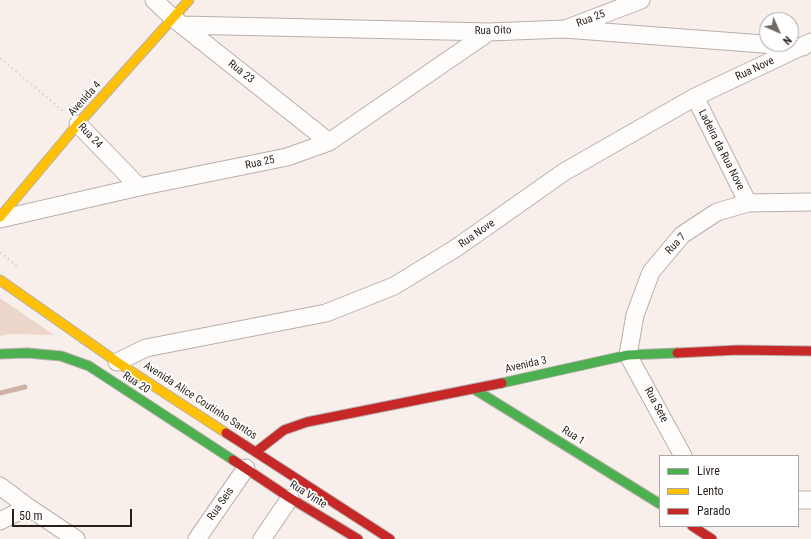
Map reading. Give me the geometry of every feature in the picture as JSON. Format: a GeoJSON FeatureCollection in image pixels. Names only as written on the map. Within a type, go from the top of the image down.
{"type":"FeatureCollection","features":[{"type":"Feature","properties":{"kind":"street","name":"Rua 23"},"geometry":{"type":"LineString","coordinates":[[154,0],[178,22],[329,142]]}},
{"type":"Feature","properties":{"kind":"street","name":"Avenida 4"},"geometry":{"type":"LineString","coordinates":[[0,218],[78,124],[178,22],[189,0]]}},
{"type":"Feature","properties":{"kind":"street","name":"Rua 25"},"geometry":{"type":"LineString","coordinates":[[564,29],[641,0]]}},
{"type":"Feature","properties":{"kind":"street","name":"Rua Oito"},"geometry":{"type":"LineString","coordinates":[[178,22],[489,32],[564,29],[809,45]]}},
{"type":"Feature","properties":{"kind":"street","name":"Rua 25"},"geometry":{"type":"LineString","coordinates":[[0,218],[139,187],[287,157],[329,142],[489,32]]}},
{"type":"Feature","properties":{"kind":"street","name":"Rua Nove"},"geometry":{"type":"LineString","coordinates":[[117,362],[146,348],[326,313],[394,286],[456,248],[564,172],[695,97],[809,45]]}},
{"type":"Feature","properties":{"kind":"street","name":"Ladeira da Rua Nove"},"geometry":{"type":"LineString","coordinates":[[695,97],[748,203]]}},
{"type":"Feature","properties":{"kind":"street","name":"Rua 24"},"geometry":{"type":"LineString","coordinates":[[78,124],[139,187]]}},
{"type":"Feature","properties":{"kind":"street","name":"Rua 7"},"geometry":{"type":"LineString","coordinates":[[628,355],[635,315],[651,272],[682,235],[717,212],[748,203],[811,202]]}},
{"type":"Feature","properties":{"kind":"street","name":"Avenida Alice Coutinho Santos"},"geometry":{"type":"LineString","coordinates":[[0,280],[117,362],[257,451],[390,539]]}},
{"type":"Feature","properties":{"kind":"street","name":"Avenida 3"},"geometry":{"type":"LineString","coordinates":[[257,451],[284,430],[307,422],[474,389],[628,355],[738,350],[811,351]]}},
{"type":"Feature","properties":{"kind":"street","name":"Rua 20"},"geometry":{"type":"LineString","coordinates":[[0,354],[27,353],[61,356],[89,366],[246,468]]}},
{"type":"Feature","properties":{"kind":"street","name":"Rua Sete"},"geometry":{"type":"LineString","coordinates":[[628,355],[682,455]]}},
{"type":"Feature","properties":{"kind":"street","name":"Rua 1"},"geometry":{"type":"LineString","coordinates":[[474,389],[659,503]]}},
{"type":"Feature","properties":{"kind":"street","name":"Rua Vinte"},"geometry":{"type":"LineString","coordinates":[[246,468],[290,498],[358,539]]}},
{"type":"Feature","properties":{"kind":"street","name":"Rua Seis"},"geometry":{"type":"LineString","coordinates":[[197,539],[246,468]]}},
{"type":"Feature","properties":{"kind":"street"},"geometry":{"type":"LineString","coordinates":[[0,486],[28,507],[76,539]]}},
{"type":"Feature","properties":{"kind":"street"},"geometry":{"type":"LineString","coordinates":[[262,539],[290,498]]}},
{"type":"Feature","properties":{"kind":"street"},"geometry":{"type":"LineString","coordinates":[[799,500],[811,500]]}},
{"type":"Feature","properties":{"kind":"street"},"geometry":{"type":"LineString","coordinates":[[0,521],[28,507]]}},
{"type":"Feature","properties":{"kind":"street"},"geometry":{"type":"LineString","coordinates":[[694,527],[712,539]]}},
{"type":"Feature","properties":{"kind":"path","name":"Rua 24"},"geometry":{"type":"LineString","coordinates":[[0,58],[78,124]]}},
{"type":"Feature","properties":{"kind":"shaded area"},"geometry":{"type":"Polygon","coordinates":[[[0,298],[54,335],[12,334],[0,336],[0,298]]]}},
{"type":"Feature","properties":{"kind":"waterway"},"geometry":{"type":"LineString","coordinates":[[0,393],[25,387]]}},
{"type":"Feature","properties":{"kind":"traffic: fast"},"geometry":{"type":"LineString","coordinates":[[0,354],[27,353],[61,356],[89,366],[233,460]]}},
{"type":"Feature","properties":{"kind":"traffic: fast"},"geometry":{"type":"LineString","coordinates":[[502,383],[628,355],[677,353]]}},
{"type":"Feature","properties":{"kind":"traffic: fast"},"geometry":{"type":"LineString","coordinates":[[474,389],[659,503]]}},
{"type":"Feature","properties":{"kind":"traffic: slow"},"geometry":{"type":"LineString","coordinates":[[0,217],[78,124],[189,0]]}},
{"type":"Feature","properties":{"kind":"traffic: slow"},"geometry":{"type":"LineString","coordinates":[[0,280],[117,362],[226,433]]}},
{"type":"Feature","properties":{"kind":"traffic: jam"},"geometry":{"type":"LineString","coordinates":[[677,353],[738,350],[811,351]]}},
{"type":"Feature","properties":{"kind":"traffic: jam"},"geometry":{"type":"LineString","coordinates":[[257,451],[284,430],[307,422],[502,383]]}},
{"type":"Feature","properties":{"kind":"traffic: jam"},"geometry":{"type":"LineString","coordinates":[[226,433],[390,539]]}},
{"type":"Feature","properties":{"kind":"traffic: jam"},"geometry":{"type":"LineString","coordinates":[[233,460],[290,498],[358,539]]}},
{"type":"Feature","properties":{"kind":"traffic: jam"},"geometry":{"type":"LineString","coordinates":[[694,527],[712,539]]}}]}
